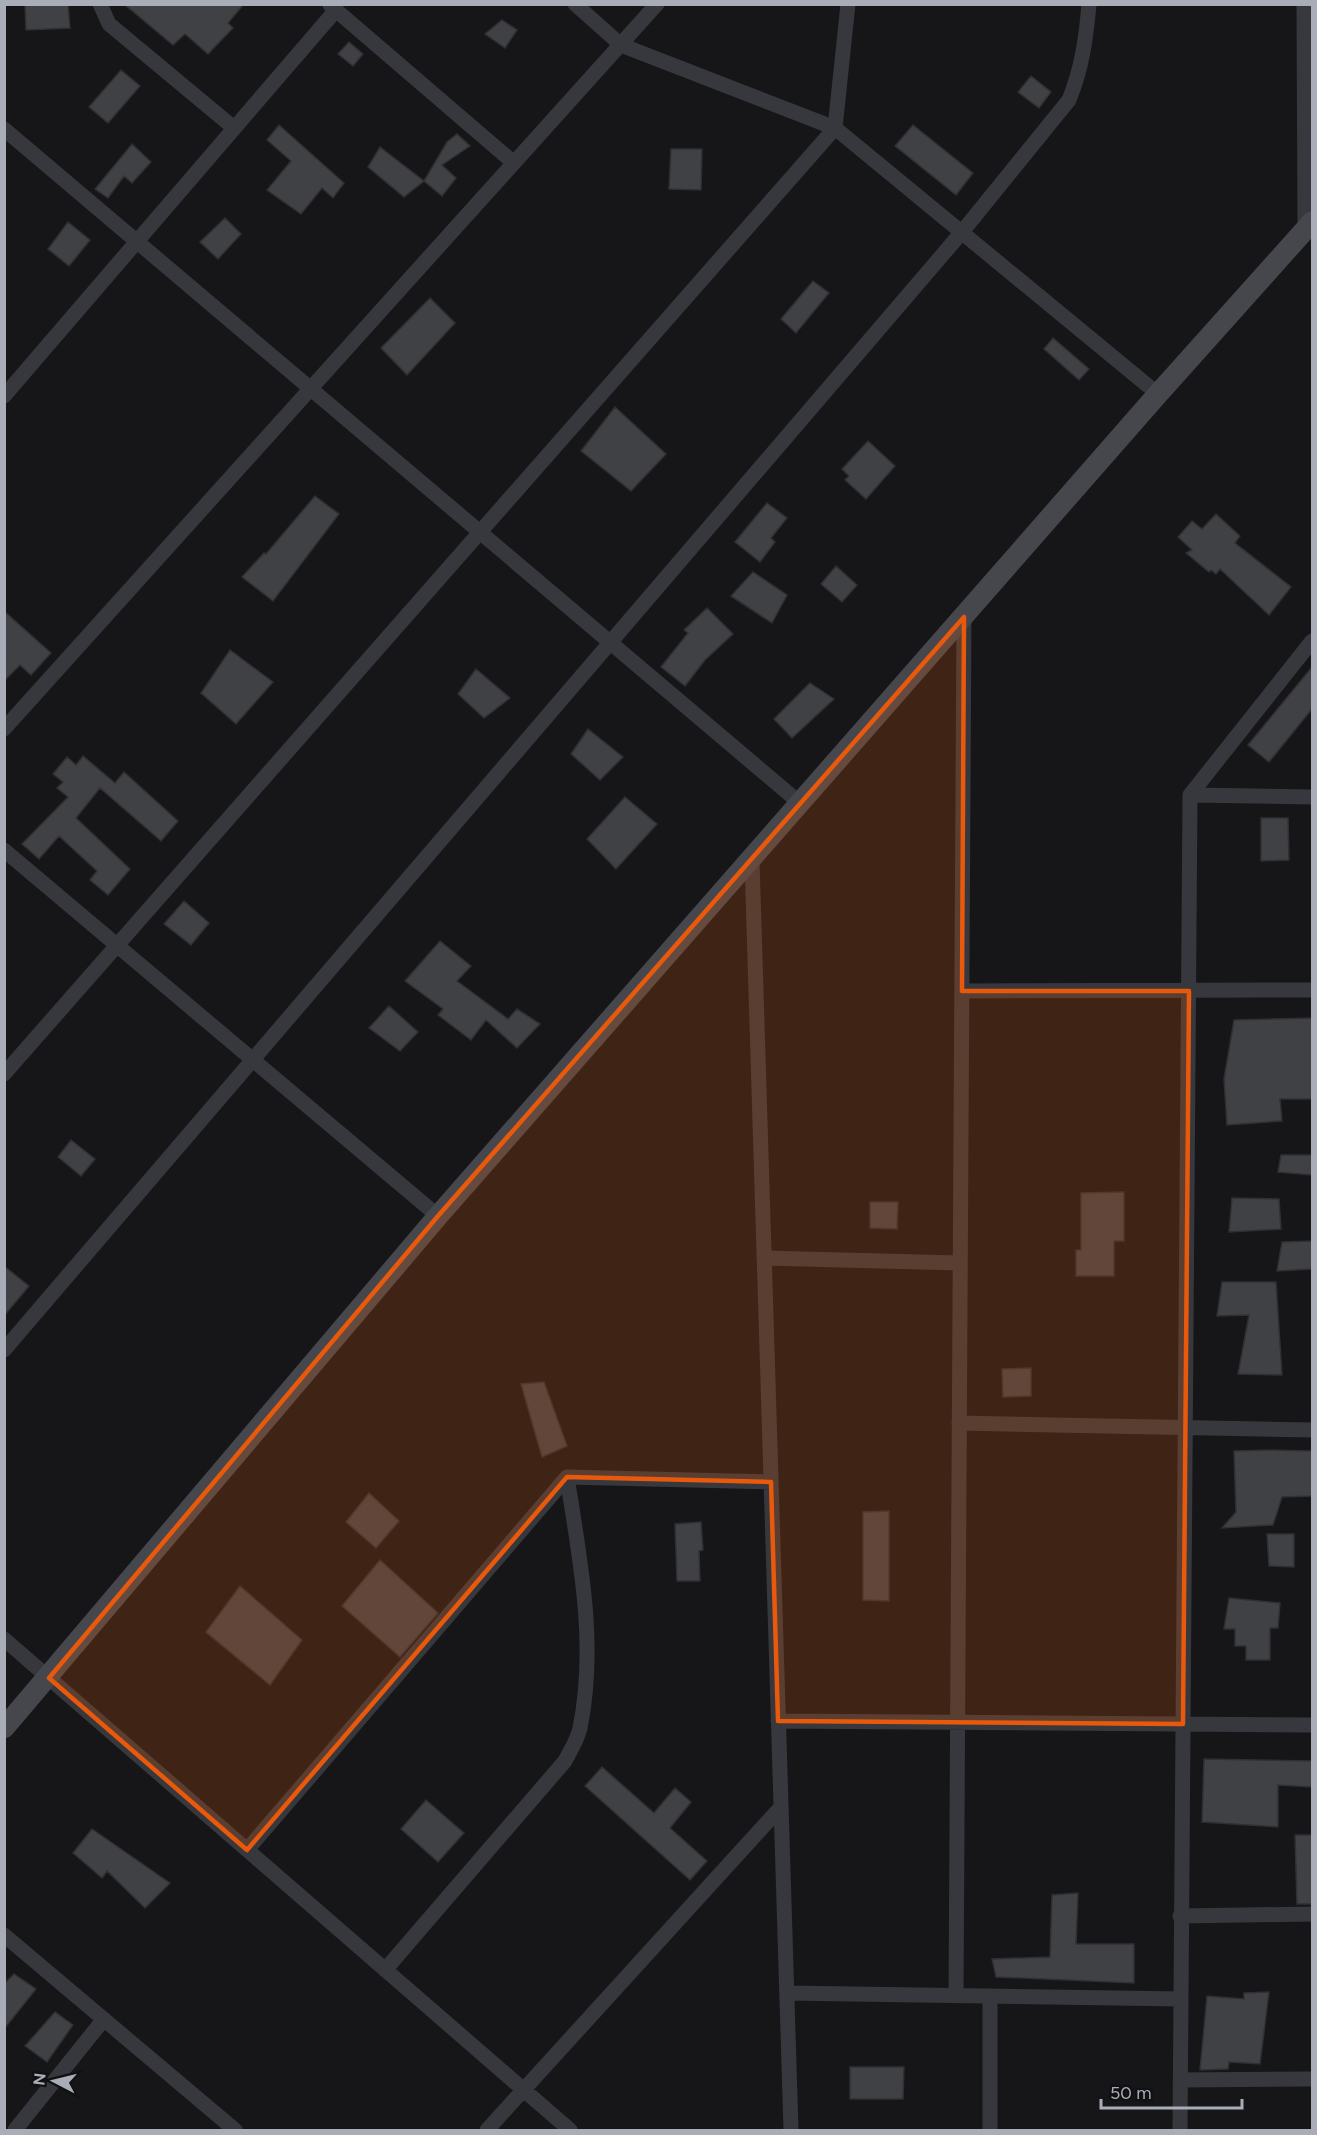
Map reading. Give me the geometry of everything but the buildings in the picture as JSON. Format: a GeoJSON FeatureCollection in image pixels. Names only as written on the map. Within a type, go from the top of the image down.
{"type":"FeatureCollection","features":[{"type":"Feature","properties":{"kind":"main road"},"geometry":{"type":"LineString","coordinates":[[4,1728],[49,1678],[438,1216],[752,861],[1158,394],[1309,226]]}},
{"type":"Feature","properties":{"kind":"street"},"geometry":{"type":"LineString","coordinates":[[100,4],[109,24],[234,128]]}},
{"type":"Feature","properties":{"kind":"street"},"geometry":{"type":"LineString","coordinates":[[575,4],[621,45],[835,128],[1158,394]]}},
{"type":"Feature","properties":{"kind":"street"},"geometry":{"type":"LineString","coordinates":[[4,729],[657,4]]}},
{"type":"Feature","properties":{"kind":"street"},"geometry":{"type":"LineString","coordinates":[[4,1074],[835,128],[848,4]]}},
{"type":"Feature","properties":{"kind":"street"},"geometry":{"type":"LineString","coordinates":[[4,1350],[962,232],[1070,100],[1079,76],[1086,44],[1089,4]]}},
{"type":"Feature","properties":{"kind":"street"},"geometry":{"type":"LineString","coordinates":[[1304,4],[1309,226]]}},
{"type":"Feature","properties":{"kind":"street"},"geometry":{"type":"LineString","coordinates":[[4,396],[234,128],[333,7],[514,163]]}},
{"type":"Feature","properties":{"kind":"street"},"geometry":{"type":"LineString","coordinates":[[4,129],[801,804]]}},
{"type":"Feature","properties":{"kind":"street"},"geometry":{"type":"LineString","coordinates":[[956,1995],[964,617]]}},
{"type":"Feature","properties":{"kind":"street"},"geometry":{"type":"LineString","coordinates":[[1180,2130],[1190,795],[1312,641]]}},
{"type":"Feature","properties":{"kind":"street"},"geometry":{"type":"LineString","coordinates":[[1190,795],[1312,797]]}},
{"type":"Feature","properties":{"kind":"street"},"geometry":{"type":"LineString","coordinates":[[4,850],[438,1216]]}},
{"type":"Feature","properties":{"kind":"street"},"geometry":{"type":"LineString","coordinates":[[752,861],[791,2130]]}},
{"type":"Feature","properties":{"kind":"street"},"geometry":{"type":"LineString","coordinates":[[962,991],[1312,990]]}},
{"type":"Feature","properties":{"kind":"street"},"geometry":{"type":"LineString","coordinates":[[764,1258],[960,1263]]}},
{"type":"Feature","properties":{"kind":"street"},"geometry":{"type":"LineString","coordinates":[[959,1423],[1312,1430]]}},
{"type":"Feature","properties":{"kind":"street"},"geometry":{"type":"LineString","coordinates":[[567,1477],[771,1482]]}},
{"type":"Feature","properties":{"kind":"street"},"geometry":{"type":"LineString","coordinates":[[247,1850],[567,1477]]}},
{"type":"Feature","properties":{"kind":"street"},"geometry":{"type":"LineString","coordinates":[[386,1970],[565,1761],[580,1730],[586,1678],[586,1615],[567,1477]]}},
{"type":"Feature","properties":{"kind":"street"},"geometry":{"type":"LineString","coordinates":[[4,1639],[570,2130]]}},
{"type":"Feature","properties":{"kind":"street"},"geometry":{"type":"LineString","coordinates":[[778,1721],[1312,1725]]}},
{"type":"Feature","properties":{"kind":"street"},"geometry":{"type":"LineString","coordinates":[[487,2130],[781,1807]]}},
{"type":"Feature","properties":{"kind":"street"},"geometry":{"type":"LineString","coordinates":[[1180,1916],[1312,1914]]}},
{"type":"Feature","properties":{"kind":"street"},"geometry":{"type":"LineString","coordinates":[[4,1935],[235,2130]]}},
{"type":"Feature","properties":{"kind":"street"},"geometry":{"type":"LineString","coordinates":[[787,1993],[1181,1999]]}},
{"type":"Feature","properties":{"kind":"street"},"geometry":{"type":"LineString","coordinates":[[990,1996],[990,2130]]}},
{"type":"Feature","properties":{"kind":"street"},"geometry":{"type":"LineString","coordinates":[[15,2130],[104,2019]]}},
{"type":"Feature","properties":{"kind":"street"},"geometry":{"type":"LineString","coordinates":[[1180,2080],[1312,2079]]}},
{"type":"Feature","properties":{"kind":"highlighted area"},"geometry":{"type":"Polygon","coordinates":[[[964,617],[962,991],[1189,991],[1183,1724],[778,1721],[771,1482],[567,1477],[247,1850],[49,1678],[438,1216],[964,617]]]}}]}
